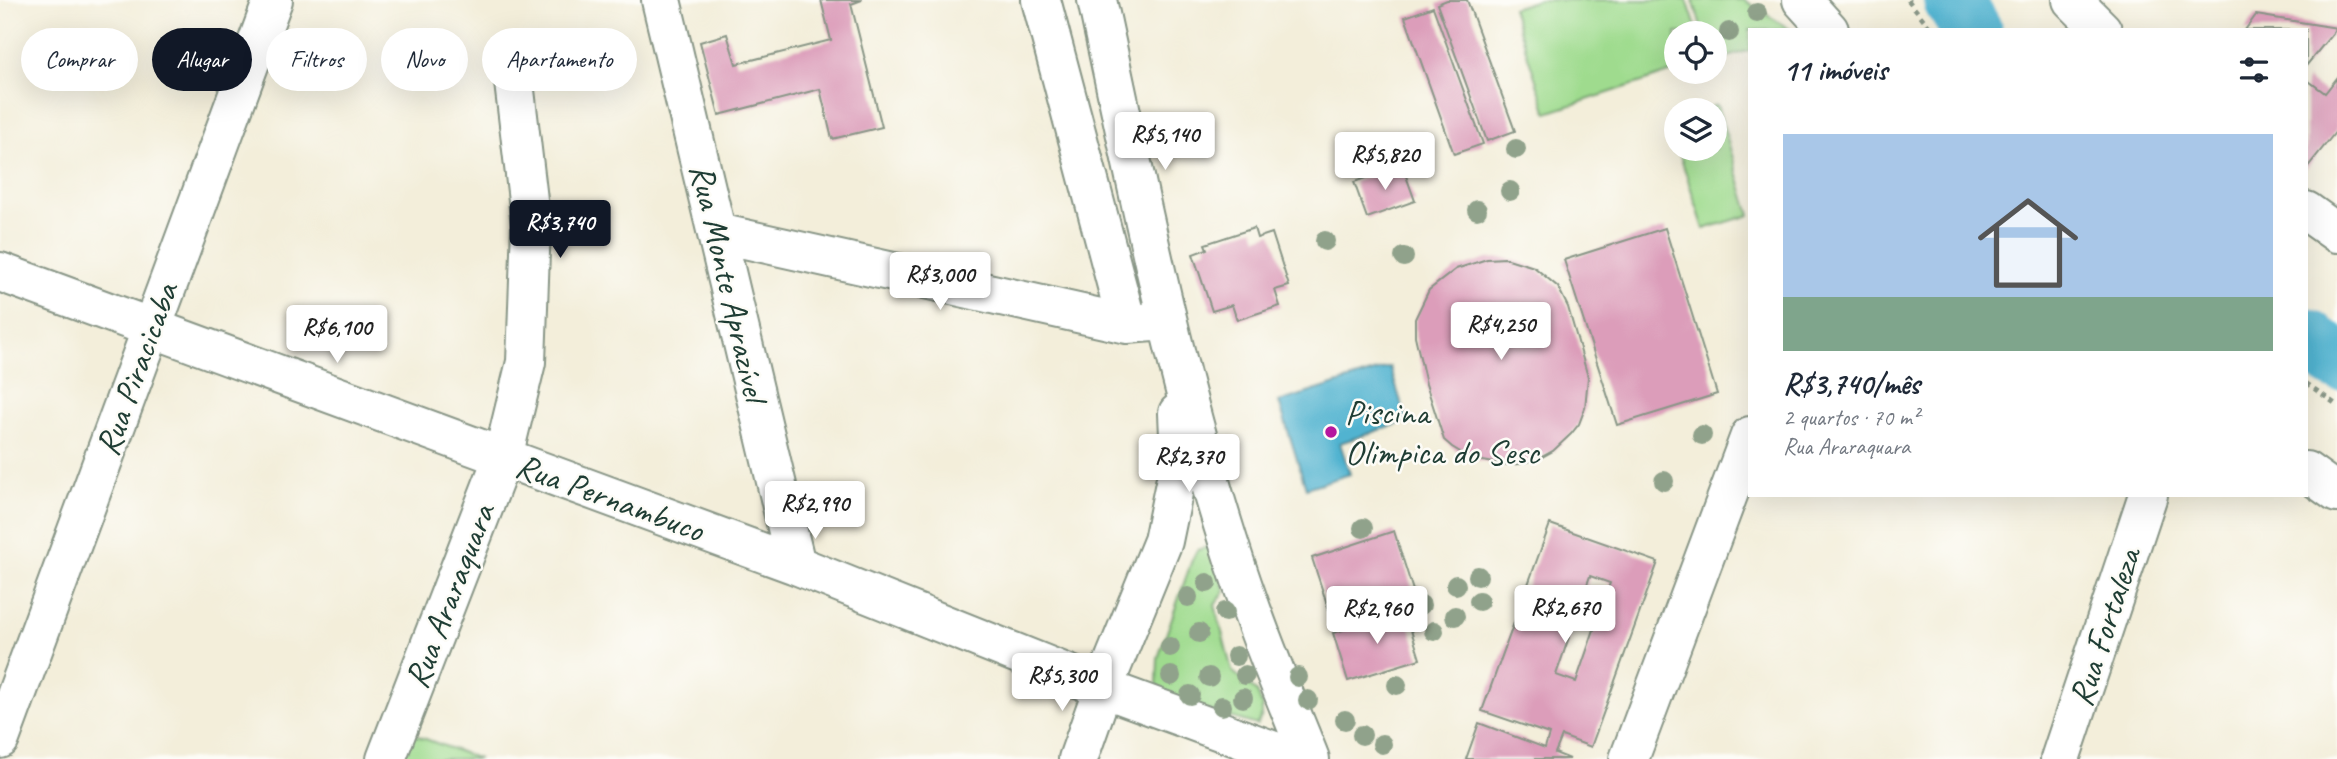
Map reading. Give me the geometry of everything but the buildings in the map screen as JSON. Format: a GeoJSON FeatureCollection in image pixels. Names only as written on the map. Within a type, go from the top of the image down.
{"type":"FeatureCollection","features":[{"type":"Feature","properties":{"kind":"street","name":"Rua Piracicaba"},"geometry":{"type":"LineString","coordinates":[[0,739],[273,0]]}},
{"type":"Feature","properties":{"kind":"street","name":"Rua Monte Aprazível"},"geometry":{"type":"LineString","coordinates":[[661,0],[796,565]]}},
{"type":"Feature","properties":{"kind":"street"},"geometry":{"type":"LineString","coordinates":[[1041,0],[1127,324]]}},
{"type":"Feature","properties":{"kind":"street"},"geometry":{"type":"LineString","coordinates":[[1097,0],[1166,321],[1227,540],[1255,624],[1310,759]]}},
{"type":"Feature","properties":{"kind":"street"},"geometry":{"type":"LineString","coordinates":[[1802,0],[1827,28]]}},
{"type":"Feature","properties":{"kind":"street"},"geometry":{"type":"LineString","coordinates":[[2072,0],[2100,28]]}},
{"type":"Feature","properties":{"kind":"street","name":"Rua Araraquara"},"geometry":{"type":"LineString","coordinates":[[386,759],[502,457],[526,362],[531,225],[515,91]]}},
{"type":"Feature","properties":{"kind":"street"},"geometry":{"type":"LineString","coordinates":[[2308,212],[2337,233]]}},
{"type":"Feature","properties":{"kind":"street"},"geometry":{"type":"LineString","coordinates":[[718,233],[1127,324],[1166,321]]}},
{"type":"Feature","properties":{"kind":"street","name":"Rua Pernambuco"},"geometry":{"type":"LineString","coordinates":[[0,272],[796,565],[1103,688],[1296,759]]}},
{"type":"Feature","properties":{"kind":"street"},"geometry":{"type":"LineString","coordinates":[[1077,759],[1163,541],[1180,458],[1177,359]]}},
{"type":"Feature","properties":{"kind":"street"},"geometry":{"type":"LineString","coordinates":[[1629,759],[1748,441]]}},
{"type":"Feature","properties":{"kind":"street"},"geometry":{"type":"LineString","coordinates":[[2308,472],[2337,494]]}},
{"type":"Feature","properties":{"kind":"street","name":"Rua Fortaleza"},"geometry":{"type":"LineString","coordinates":[[2060,759],[2147,497]]}},
{"type":"Feature","properties":{"kind":"street"},"geometry":{"type":"LineString","coordinates":[[1163,541],[1177,527],[1193,524],[1202,525],[1227,540]]}},
{"type":"Feature","properties":{"kind":"path"},"geometry":{"type":"LineString","coordinates":[[1908,0],[1930,28]]}},
{"type":"Feature","properties":{"kind":"path"},"geometry":{"type":"LineString","coordinates":[[2308,384],[2337,405]]}},
{"type":"Feature","properties":{"kind":"green space"},"geometry":{"type":"Polygon","coordinates":[[[1538,0],[1687,0],[1694,21],[1664,21],[1664,75],[1547,113],[1512,8],[1538,0]]]}},
{"type":"Feature","properties":{"kind":"green space"},"geometry":{"type":"Polygon","coordinates":[[[1693,0],[1744,0],[1788,28],[1748,28],[1748,51],[1727,57],[1727,21],[1699,21],[1693,0]]]}},
{"type":"Feature","properties":{"kind":"green space"},"geometry":{"type":"Polygon","coordinates":[[[1727,138],[1748,216],[1704,229],[1682,161],[1727,161],[1727,138]]]}},
{"type":"Feature","properties":{"kind":"green space"},"geometry":{"type":"Polygon","coordinates":[[[1207,547],[1213,550],[1225,591],[1215,605],[1232,671],[1257,692],[1262,706],[1262,715],[1257,725],[1166,698],[1157,684],[1158,658],[1192,560],[1197,550],[1207,547]]]}},
{"type":"Feature","properties":{"kind":"green space"},"geometry":{"type":"Polygon","coordinates":[[[407,732],[479,759],[397,759],[407,732]]]}},
{"type":"Feature","properties":{"kind":"water","name":"Piscina Olimpica do Sesc"},"geometry":{"type":"Polygon","coordinates":[[[1390,367],[1407,421],[1340,443],[1350,474],[1306,488],[1279,402],[1390,367]]]}},
{"type":"Feature","properties":{"kind":"waterway"},"geometry":{"type":"LineString","coordinates":[[1953,0],[1971,28]]}},
{"type":"Feature","properties":{"kind":"waterway"},"geometry":{"type":"LineString","coordinates":[[2308,339],[2337,361]]}},
{"type":"Feature","properties":{"kind":"place","name":"Piscina Olimpica do Sesc"},"geometry":{"type":"Point","coordinates":[1331,432]}}]}
